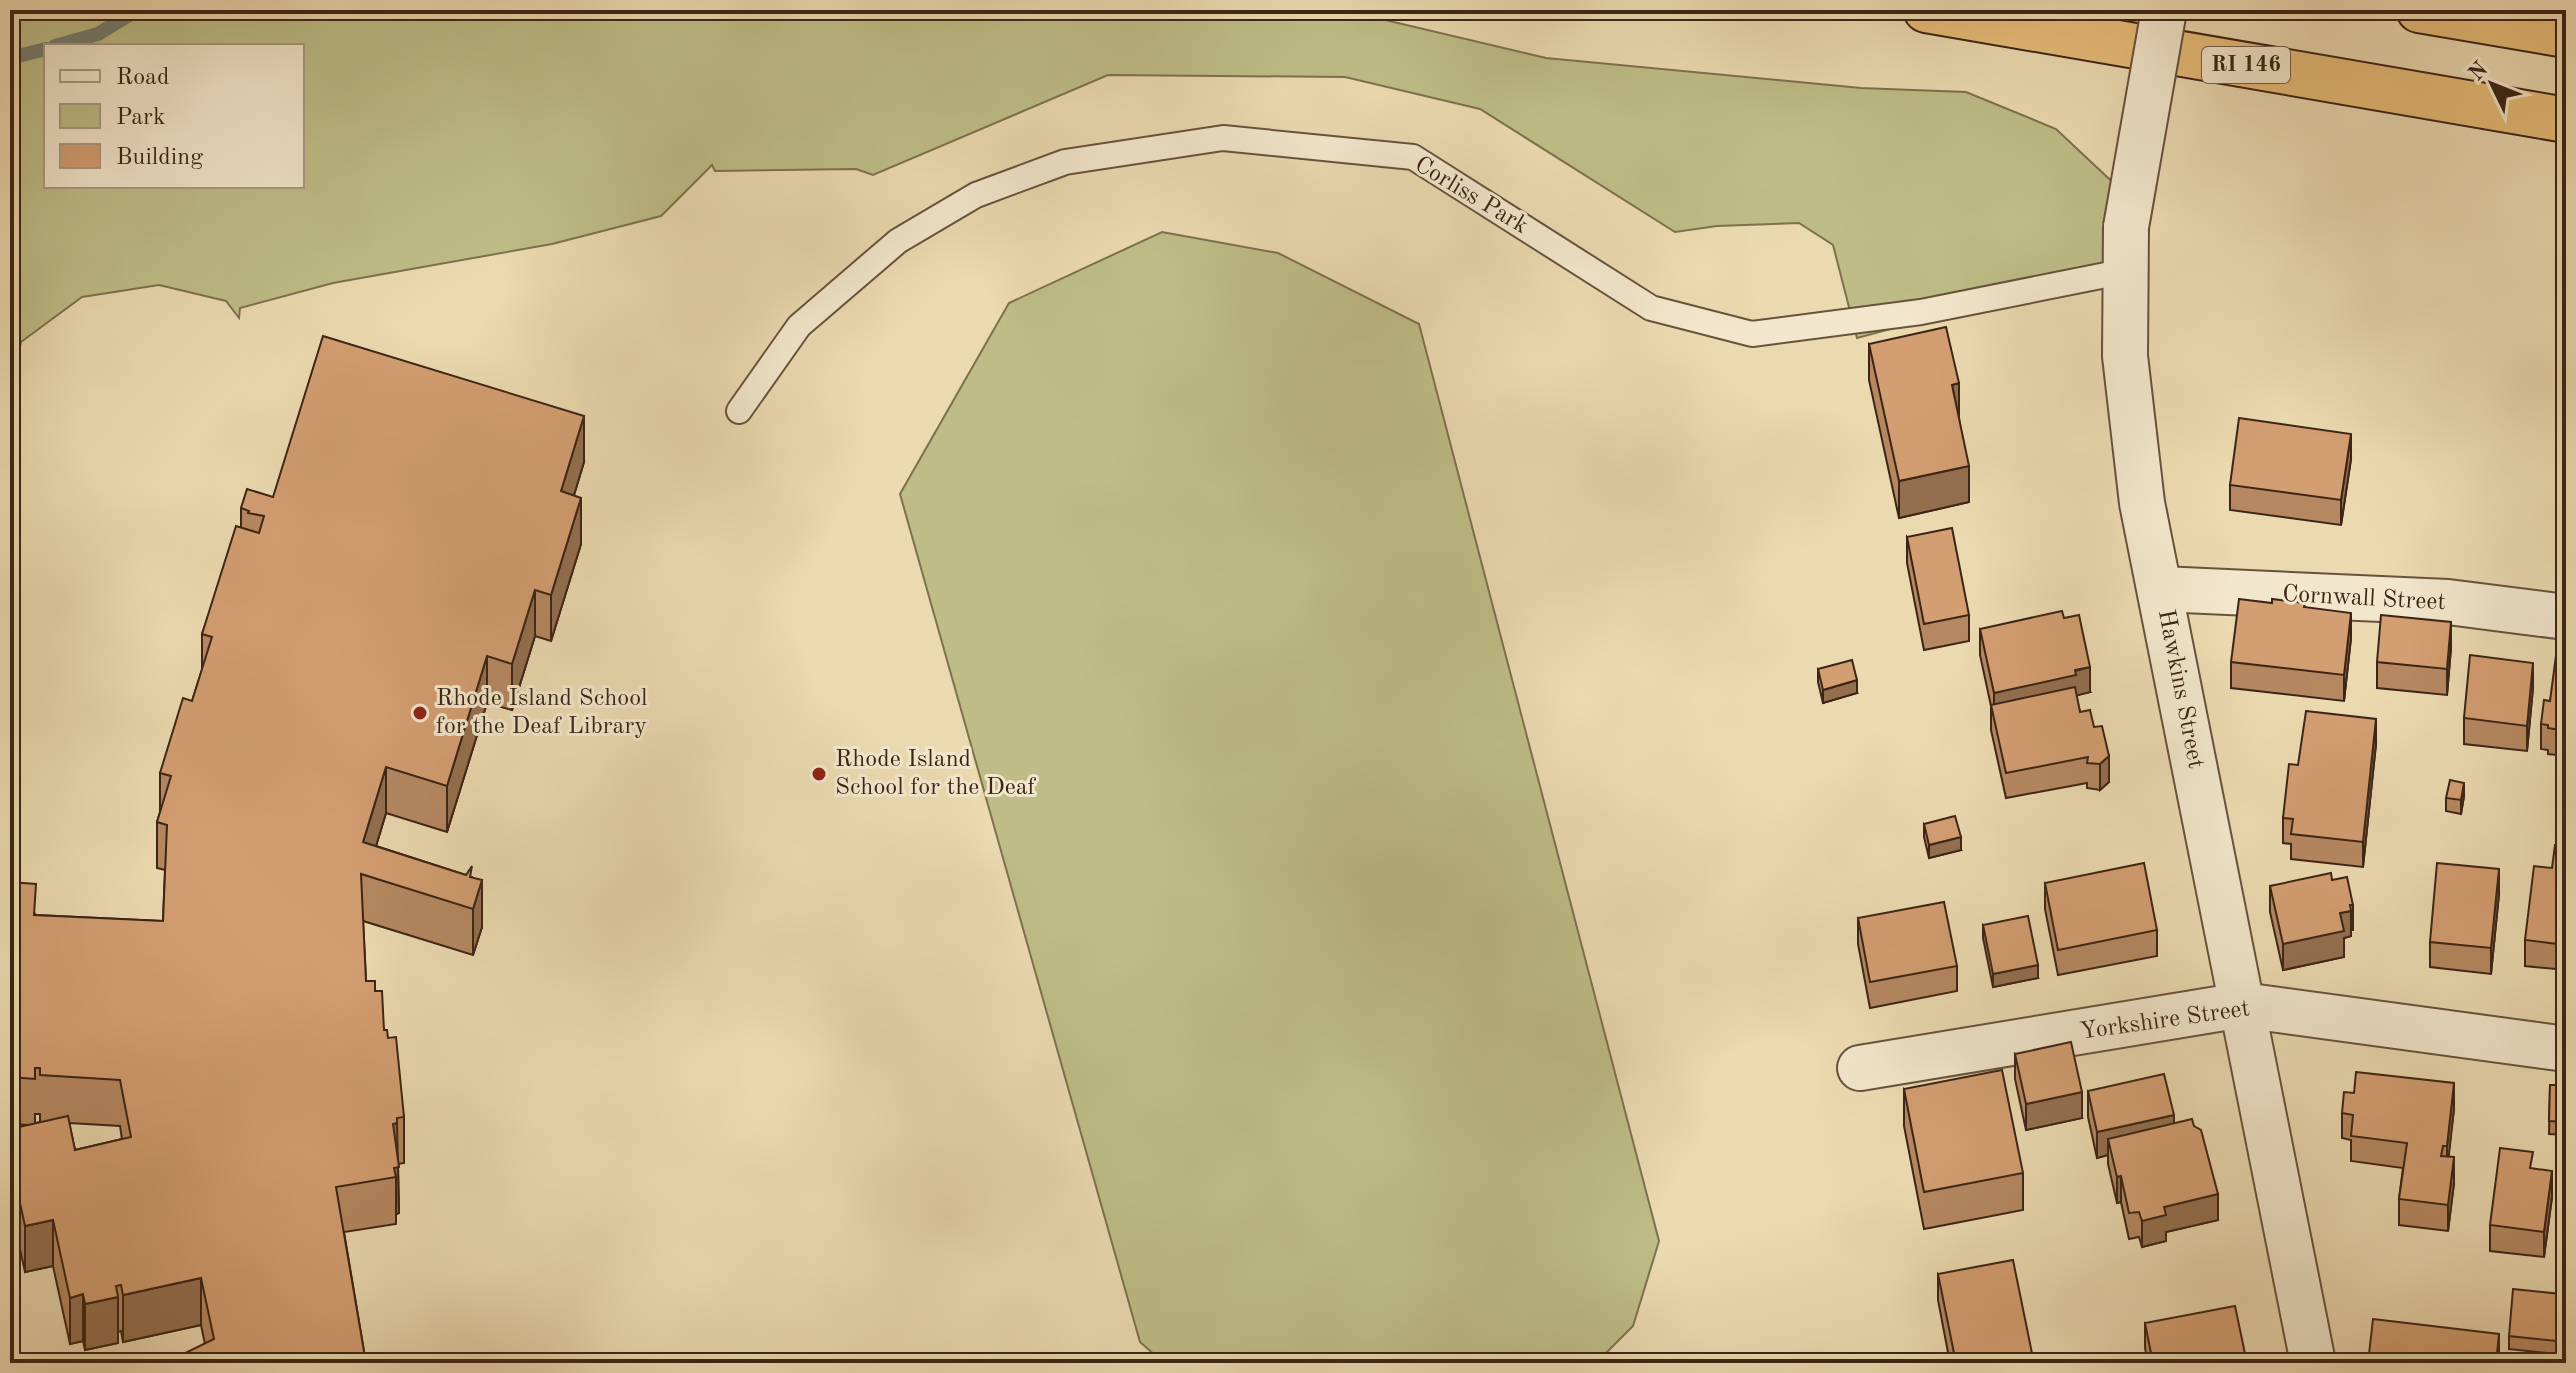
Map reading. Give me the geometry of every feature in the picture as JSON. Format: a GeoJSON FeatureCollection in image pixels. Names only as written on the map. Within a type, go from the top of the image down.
{"type":"FeatureCollection","features":[{"type":"Feature","properties":{"kind":"highway","name":"RI 146"},"geometry":{"type":"LineString","coordinates":[[1926,10],[2566,120]]}},
{"type":"Feature","properties":{"kind":"highway"},"geometry":{"type":"LineString","coordinates":[[2419,10],[2566,35]]}},
{"type":"Feature","properties":{"kind":"street","name":"Hawkins Street"},"geometry":{"type":"LineString","coordinates":[[2164,10],[2126,227],[2125,356],[2142,503],[2313,1363]]}},
{"type":"Feature","properties":{"kind":"street","name":"Cornwall Street"},"geometry":{"type":"LineString","coordinates":[[2161,589],[2448,602],[2566,617]]}},
{"type":"Feature","properties":{"kind":"street","name":"Yorkshire Street"},"geometry":{"type":"LineString","coordinates":[[1860,1068],[2242,1005],[2566,1049]]}},
{"type":"Feature","properties":{"kind":"lane","name":"Corliss Park"},"geometry":{"type":"LineString","coordinates":[[739,411],[799,326],[898,241],[976,195],[1065,162],[1223,138],[1413,157],[1651,308],[1752,334],[1921,312],[2126,271]]}},
{"type":"Feature","properties":{"kind":"green space"},"geometry":{"type":"Polygon","coordinates":[[[12,10],[1343,10],[1546,58],[1861,88],[1966,92],[2056,129],[2122,191],[2112,269],[1857,338],[1833,245],[1799,223],[1717,226],[1675,232],[1480,109],[1345,77],[1108,75],[873,175],[856,169],[715,171],[712,165],[661,216],[552,244],[333,283],[240,308],[239,318],[226,301],[159,285],[82,297],[21,342],[10,385],[12,10]]]}},
{"type":"Feature","properties":{"kind":"green space"},"geometry":{"type":"Polygon","coordinates":[[[1162,232],[1278,253],[1419,324],[1659,1241],[1633,1326],[1596,1363],[1164,1363],[1140,1342],[900,494],[1009,303],[1162,232]]]}},
{"type":"Feature","properties":{"kind":"building"},"geometry":{"type":"Polygon","coordinates":[[[1946,327],[1959,383],[1952,385],[1969,466],[1899,481],[1869,344],[1946,327]]]}},
{"type":"Feature","properties":{"kind":"building"},"geometry":{"type":"Polygon","coordinates":[[[323,336],[584,416],[561,491],[581,498],[551,595],[535,590],[512,664],[487,656],[447,786],[386,767],[363,842],[466,875],[472,866],[470,877],[482,880],[473,909],[361,874],[366,981],[375,981],[375,991],[382,991],[384,1030],[387,1030],[388,1038],[396,1037],[404,1117],[397,1118],[397,1123],[393,1124],[399,1167],[394,1168],[396,1177],[336,1187],[366,1363],[165,1363],[214,1339],[201,1278],[123,1295],[121,1285],[116,1286],[118,1297],[85,1304],[83,1294],[70,1298],[53,1220],[25,1226],[10,1157],[10,1129],[68,1116],[75,1150],[131,1137],[120,1080],[40,1075],[40,1068],[35,1068],[35,1079],[10,1077],[10,882],[36,884],[34,915],[163,921],[167,825],[157,822],[171,776],[160,773],[183,698],[192,701],[212,637],[202,634],[236,526],[259,533],[264,516],[248,513],[241,508],[247,489],[273,497],[323,336]]]}},
{"type":"Feature","properties":{"kind":"building"},"geometry":{"type":"Polygon","coordinates":[[[2239,418],[2351,434],[2341,500],[2230,485],[2239,418]]]}},
{"type":"Feature","properties":{"kind":"building"},"geometry":{"type":"Polygon","coordinates":[[[1952,528],[1969,615],[1924,624],[1907,537],[1952,528]]]}},
{"type":"Feature","properties":{"kind":"building"},"geometry":{"type":"Polygon","coordinates":[[[2239,599],[2305,603],[2304,607],[2351,613],[2344,675],[2231,662],[2239,599]]]}},
{"type":"Feature","properties":{"kind":"building"},"geometry":{"type":"Polygon","coordinates":[[[2062,611],[2064,618],[2079,615],[2090,667],[2075,670],[2076,675],[1994,693],[1980,629],[2062,611]]]}},
{"type":"Feature","properties":{"kind":"building"},"geometry":{"type":"Polygon","coordinates":[[[2381,615],[2451,622],[2447,669],[2377,662],[2381,615]]]}},
{"type":"Feature","properties":{"kind":"building"},"geometry":{"type":"Polygon","coordinates":[[[2559,633],[2566,634],[2566,731],[2541,724],[2544,700],[2550,701],[2559,633]]]}},
{"type":"Feature","properties":{"kind":"building"},"geometry":{"type":"Polygon","coordinates":[[[2470,655],[2533,663],[2527,726],[2464,718],[2470,655]]]}},
{"type":"Feature","properties":{"kind":"building"},"geometry":{"type":"Polygon","coordinates":[[[1852,660],[1857,680],[1823,690],[1818,669],[1852,660]]]}},
{"type":"Feature","properties":{"kind":"building"},"geometry":{"type":"Polygon","coordinates":[[[2075,687],[2080,712],[2090,710],[2094,727],[2102,726],[2109,756],[2100,764],[2087,763],[2088,757],[2006,773],[1991,705],[2075,687]]]}},
{"type":"Feature","properties":{"kind":"building"},"geometry":{"type":"Polygon","coordinates":[[[2306,711],[2376,719],[2363,842],[2291,834],[2293,819],[2283,818],[2289,764],[2298,765],[2306,711]]]}},
{"type":"Feature","properties":{"kind":"building"},"geometry":{"type":"Polygon","coordinates":[[[2450,780],[2464,783],[2461,800],[2446,798],[2450,780]]]}},
{"type":"Feature","properties":{"kind":"building"},"geometry":{"type":"Polygon","coordinates":[[[1955,816],[1961,837],[1929,845],[1924,824],[1955,816]]]}},
{"type":"Feature","properties":{"kind":"building"},"geometry":{"type":"Polygon","coordinates":[[[2555,845],[2566,846],[2566,945],[2525,940],[2534,866],[2552,868],[2555,845]]]}},
{"type":"Feature","properties":{"kind":"building"},"geometry":{"type":"Polygon","coordinates":[[[2144,863],[2157,930],[2058,950],[2045,883],[2144,863]]]}},
{"type":"Feature","properties":{"kind":"building"},"geometry":{"type":"Polygon","coordinates":[[[2437,863],[2499,869],[2491,948],[2430,942],[2437,863]]]}},
{"type":"Feature","properties":{"kind":"building"},"geometry":{"type":"Polygon","coordinates":[[[2331,873],[2332,880],[2347,877],[2353,905],[2350,905],[2351,911],[2340,913],[2344,931],[2283,944],[2270,886],[2331,873]]]}},
{"type":"Feature","properties":{"kind":"building"},"geometry":{"type":"Polygon","coordinates":[[[1944,902],[1957,966],[1870,982],[1858,918],[1944,902]]]}},
{"type":"Feature","properties":{"kind":"building"},"geometry":{"type":"Polygon","coordinates":[[[2028,916],[2038,965],[1993,974],[1983,925],[2028,916]]]}},
{"type":"Feature","properties":{"kind":"building"},"geometry":{"type":"Polygon","coordinates":[[[2071,1042],[2082,1092],[2026,1104],[2015,1054],[2071,1042]]]}},
{"type":"Feature","properties":{"kind":"building"},"geometry":{"type":"Polygon","coordinates":[[[2002,1070],[2023,1173],[1924,1192],[1904,1089],[2002,1070]]]}},
{"type":"Feature","properties":{"kind":"building"},"geometry":{"type":"Polygon","coordinates":[[[2356,1072],[2454,1083],[2447,1146],[2443,1146],[2441,1156],[2454,1157],[2448,1205],[2399,1199],[2407,1143],[2351,1136],[2353,1115],[2342,1113],[2344,1092],[2354,1093],[2356,1072]]]}},
{"type":"Feature","properties":{"kind":"building"},"geometry":{"type":"Polygon","coordinates":[[[2164,1074],[2174,1115],[2097,1132],[2088,1091],[2164,1074]]]}},
{"type":"Feature","properties":{"kind":"building"},"geometry":{"type":"Polygon","coordinates":[[[2550,1085],[2566,1085],[2566,1122],[2549,1121],[2550,1085]]]}},
{"type":"Feature","properties":{"kind":"building"},"geometry":{"type":"Polygon","coordinates":[[[2192,1119],[2194,1126],[2201,1130],[2218,1194],[2164,1207],[2166,1215],[2142,1221],[2139,1212],[2129,1213],[2121,1176],[2117,1177],[2108,1139],[2192,1119]]]}},
{"type":"Feature","properties":{"kind":"building"},"geometry":{"type":"Polygon","coordinates":[[[2500,1148],[2533,1152],[2530,1168],[2552,1171],[2544,1232],[2490,1225],[2500,1148]]]}},
{"type":"Feature","properties":{"kind":"building"},"geometry":{"type":"Polygon","coordinates":[[[2013,1260],[2034,1363],[1956,1363],[1938,1274],[2013,1260]]]}},
{"type":"Feature","properties":{"kind":"building"},"geometry":{"type":"Polygon","coordinates":[[[2513,1289],[2561,1294],[2556,1341],[2509,1336],[2513,1289]]]}},
{"type":"Feature","properties":{"kind":"building"},"geometry":{"type":"Polygon","coordinates":[[[2235,1306],[2247,1363],[2153,1363],[2145,1323],[2235,1306]]]}},
{"type":"Feature","properties":{"kind":"building"},"geometry":{"type":"Polygon","coordinates":[[[2373,1319],[2499,1334],[2496,1363],[2368,1363],[2373,1319]]]}},
{"type":"Feature","properties":{"kind":"waterway"},"geometry":{"type":"LineString","coordinates":[[62,44],[98,34],[137,10]]}},
{"type":"Feature","properties":{"kind":"waterway"},"geometry":{"type":"LineString","coordinates":[[10,58],[44,50]]}},
{"type":"Feature","properties":{"kind":"place","name":"Rhode Island School for the Deaf Library"},"geometry":{"type":"Point","coordinates":[420,713]}},
{"type":"Feature","properties":{"kind":"place","name":"Rhode Island School for the Deaf"},"geometry":{"type":"Point","coordinates":[819,774]}}]}
